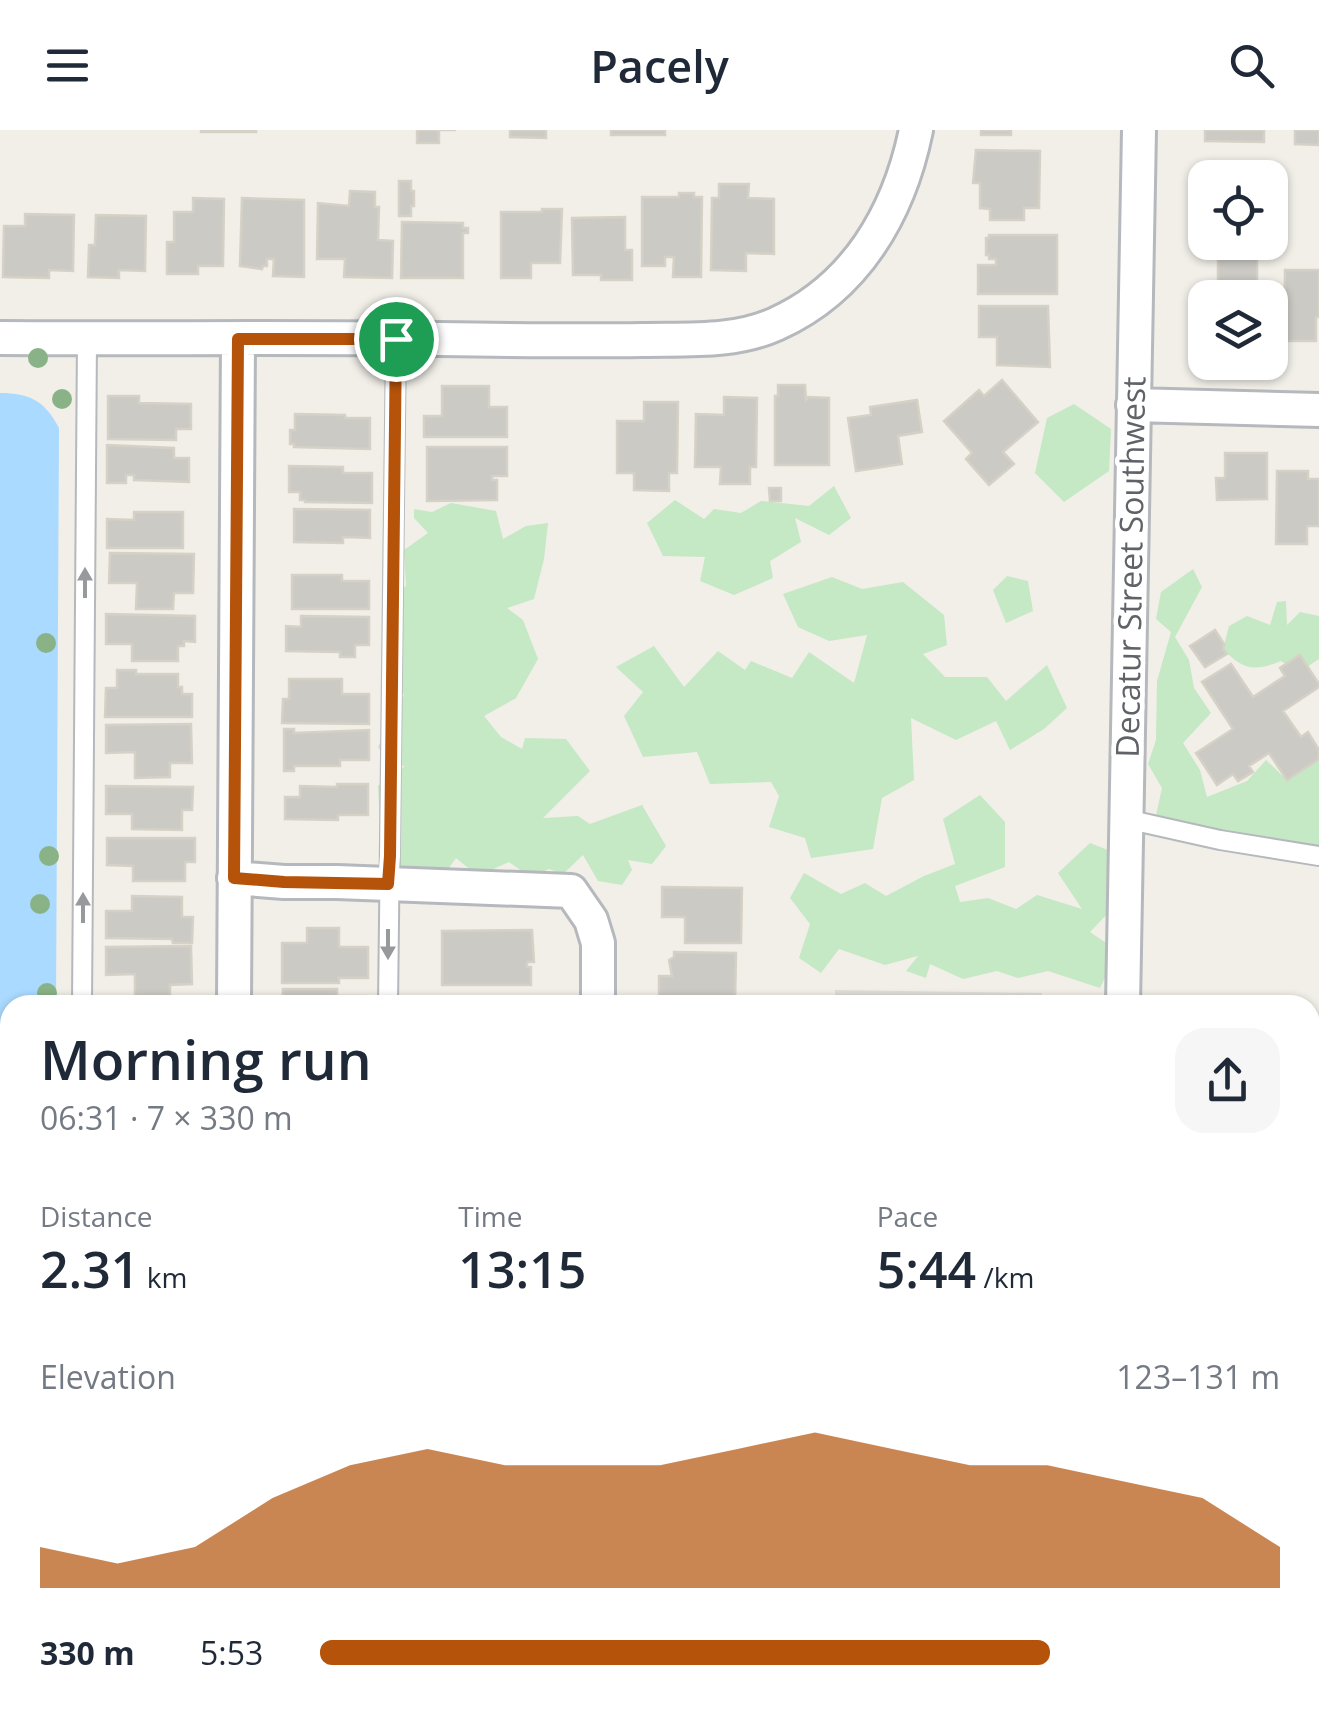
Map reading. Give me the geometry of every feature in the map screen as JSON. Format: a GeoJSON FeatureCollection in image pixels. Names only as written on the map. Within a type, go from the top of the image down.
{"type":"FeatureCollection","features":[{"type":"Feature","properties":{"kind":"street"},"geometry":{"type":"LineString","coordinates":[[0,338],[728,338],[773,326],[804,310],[838,285],[863,257],[881,225],[909,166],[916,130]]}},
{"type":"Feature","properties":{"kind":"street","name":"Decatur Street Southwest"},"geometry":{"type":"LineString","coordinates":[[1123,995],[1139,130]]}},
{"type":"Feature","properties":{"kind":"street"},"geometry":{"type":"LineString","coordinates":[[234,995],[238,339]]}},
{"type":"Feature","properties":{"kind":"street"},"geometry":{"type":"LineString","coordinates":[[1134,405],[1319,410]]}},
{"type":"Feature","properties":{"kind":"street"},"geometry":{"type":"LineString","coordinates":[[234,878],[571,891],[591,920],[598,943],[598,995]]}},
{"type":"Feature","properties":{"kind":"lane"},"geometry":{"type":"LineString","coordinates":[[82,995],[87,338]]}},
{"type":"Feature","properties":{"kind":"lane"},"geometry":{"type":"LineString","coordinates":[[388,995],[396,339]]}},
{"type":"Feature","properties":{"kind":"lane"},"geometry":{"type":"LineString","coordinates":[[1126,819],[1319,856]]}},
{"type":"Feature","properties":{"kind":"shaded area"},"geometry":{"type":"Polygon","coordinates":[[[835,990],[1042,993],[1042,995],[835,995],[835,990]]]}},
{"type":"Feature","properties":{"kind":"green space"},"geometry":{"type":"Polygon","coordinates":[[[1074,404],[1111,429],[1109,471],[1064,502],[1035,473],[1047,418],[1074,404]]]}},
{"type":"Feature","properties":{"kind":"green space"},"geometry":{"type":"Polygon","coordinates":[[[834,486],[851,518],[829,535],[795,518],[801,542],[770,561],[773,578],[734,595],[700,581],[705,557],[663,556],[647,523],[675,500],[704,519],[714,509],[741,513],[761,501],[809,506],[834,486]]]}},
{"type":"Feature","properties":{"kind":"green space"},"geometry":{"type":"Polygon","coordinates":[[[451,503],[496,511],[503,539],[526,526],[548,523],[534,599],[507,608],[523,620],[538,659],[516,698],[484,716],[501,737],[522,749],[525,738],[566,739],[590,771],[543,818],[578,816],[590,824],[642,805],[666,846],[652,864],[628,860],[632,870],[622,885],[598,881],[583,855],[563,874],[549,869],[530,877],[509,862],[478,876],[456,858],[441,879],[406,892],[381,844],[378,786],[405,766],[388,764],[378,747],[404,695],[396,684],[398,659],[382,649],[383,601],[406,586],[404,550],[428,533],[414,518],[414,509],[432,512],[451,503]]]}},
{"type":"Feature","properties":{"kind":"green space"},"geometry":{"type":"Polygon","coordinates":[[[1193,569],[1202,587],[1175,637],[1189,660],[1194,688],[1211,713],[1183,743],[1200,770],[1207,797],[1247,781],[1266,760],[1287,780],[1319,759],[1319,849],[1155,820],[1162,788],[1148,764],[1156,740],[1157,681],[1171,632],[1156,619],[1161,592],[1193,569]]]}},
{"type":"Feature","properties":{"kind":"green space"},"geometry":{"type":"Polygon","coordinates":[[[1007,576],[1028,581],[1033,611],[1006,623],[993,590],[1007,576]]]}},
{"type":"Feature","properties":{"kind":"green space"},"geometry":{"type":"Polygon","coordinates":[[[832,577],[862,589],[903,582],[944,615],[947,645],[923,654],[945,677],[987,677],[1006,701],[1047,665],[1067,708],[1044,729],[1010,750],[996,721],[956,740],[911,718],[914,780],[882,798],[873,849],[811,858],[805,838],[769,827],[779,796],[771,782],[710,784],[697,752],[643,757],[624,716],[643,692],[616,667],[654,646],[684,687],[718,651],[745,670],[751,661],[792,678],[809,652],[854,683],[867,635],[829,641],[798,627],[783,594],[832,577]]]}},
{"type":"Feature","properties":{"kind":"green space"},"geometry":{"type":"Polygon","coordinates":[[[1286,601],[1287,625],[1300,612],[1319,616],[1319,659],[1298,673],[1281,661],[1249,667],[1223,649],[1229,626],[1247,616],[1270,625],[1277,602],[1286,601]]]}},
{"type":"Feature","properties":{"kind":"green space"},"geometry":{"type":"Polygon","coordinates":[[[980,795],[1005,822],[1005,867],[955,886],[960,902],[988,898],[1016,909],[1037,895],[1082,909],[1058,873],[1090,843],[1113,852],[1112,909],[1090,932],[1118,951],[1100,988],[1048,971],[1018,978],[997,971],[963,979],[930,964],[926,978],[906,971],[918,956],[885,965],[839,949],[821,973],[799,958],[810,924],[790,898],[804,873],[841,894],[865,883],[886,896],[955,864],[943,819],[980,795]]]}},
{"type":"Feature","properties":{"kind":"water"},"geometry":{"type":"Polygon","coordinates":[[[0,393],[36,400],[59,428],[56,995],[0,995],[0,393]]]}},
{"type":"Feature","properties":{"kind":"building"},"geometry":{"type":"Polygon","coordinates":[[[256,130],[256,132],[201,132],[256,130]]]}},
{"type":"Feature","properties":{"kind":"building"},"geometry":{"type":"Polygon","coordinates":[[[417,130],[439,130],[439,143],[417,143],[417,130]]]}},
{"type":"Feature","properties":{"kind":"building"},"geometry":{"type":"Polygon","coordinates":[[[510,130],[546,130],[546,138],[510,137],[510,130]]]}},
{"type":"Feature","properties":{"kind":"building"},"geometry":{"type":"Polygon","coordinates":[[[611,130],[665,130],[665,135],[611,135],[611,130]]]}},
{"type":"Feature","properties":{"kind":"building"},"geometry":{"type":"Polygon","coordinates":[[[981,130],[1011,130],[1011,135],[981,135],[981,130]]]}},
{"type":"Feature","properties":{"kind":"building"},"geometry":{"type":"Polygon","coordinates":[[[1205,130],[1264,130],[1264,142],[1205,141],[1205,130]]]}},
{"type":"Feature","properties":{"kind":"building"},"geometry":{"type":"Polygon","coordinates":[[[1295,130],[1319,130],[1319,145],[1295,144],[1295,130]]]}},
{"type":"Feature","properties":{"kind":"building"},"geometry":{"type":"Polygon","coordinates":[[[976,150],[1040,151],[1039,208],[1024,208],[1024,220],[990,220],[990,209],[980,208],[980,183],[973,183],[976,150]]]}},
{"type":"Feature","properties":{"kind":"building"},"geometry":{"type":"Polygon","coordinates":[[[399,181],[411,181],[411,216],[399,216],[399,181]]]}},
{"type":"Feature","properties":{"kind":"building"},"geometry":{"type":"Polygon","coordinates":[[[719,184],[749,184],[748,198],[774,199],[774,254],[746,253],[746,271],[711,270],[712,198],[719,198],[719,184]]]}},
{"type":"Feature","properties":{"kind":"building"},"geometry":{"type":"Polygon","coordinates":[[[350,191],[375,192],[375,207],[379,207],[378,240],[393,241],[392,278],[344,277],[345,259],[317,259],[318,203],[349,206],[350,191]]]}},
{"type":"Feature","properties":{"kind":"building"},"geometry":{"type":"Polygon","coordinates":[[[679,193],[702,197],[701,277],[673,277],[674,257],[665,257],[665,266],[642,266],[642,197],[679,197],[679,193]]]}},
{"type":"Feature","properties":{"kind":"building"},"geometry":{"type":"Polygon","coordinates":[[[193,198],[224,199],[223,266],[198,266],[198,274],[167,274],[167,242],[174,242],[174,212],[193,212],[193,198]]]}},
{"type":"Feature","properties":{"kind":"building"},"geometry":{"type":"Polygon","coordinates":[[[242,198],[304,200],[304,277],[273,276],[274,259],[267,259],[267,266],[262,269],[240,266],[242,198]]]}},
{"type":"Feature","properties":{"kind":"building"},"geometry":{"type":"Polygon","coordinates":[[[562,209],[560,263],[531,263],[531,278],[501,278],[501,212],[562,209]]]}},
{"type":"Feature","properties":{"kind":"building"},"geometry":{"type":"Polygon","coordinates":[[[25,214],[74,215],[73,271],[49,270],[49,278],[3,277],[4,226],[25,226],[25,214]]]}},
{"type":"Feature","properties":{"kind":"building"},"geometry":{"type":"Polygon","coordinates":[[[96,215],[146,216],[145,271],[119,270],[119,278],[88,277],[89,245],[95,245],[96,215]]]}},
{"type":"Feature","properties":{"kind":"building"},"geometry":{"type":"Polygon","coordinates":[[[625,217],[625,250],[632,250],[632,280],[573,275],[572,218],[625,217]]]}},
{"type":"Feature","properties":{"kind":"building"},"geometry":{"type":"Polygon","coordinates":[[[402,222],[463,223],[468,233],[463,233],[463,278],[401,278],[402,222]]]}},
{"type":"Feature","properties":{"kind":"building"},"geometry":{"type":"Polygon","coordinates":[[[989,235],[1057,235],[1057,294],[978,294],[978,265],[996,265],[996,259],[986,255],[989,235]]]}},
{"type":"Feature","properties":{"kind":"building"},"geometry":{"type":"Polygon","coordinates":[[[1218,260],[1257,260],[1257,280],[1218,280],[1218,260]]]}},
{"type":"Feature","properties":{"kind":"building"},"geometry":{"type":"Polygon","coordinates":[[[1285,270],[1319,270],[1316,341],[1288,341],[1288,280],[1285,280],[1285,270]]]}},
{"type":"Feature","properties":{"kind":"building"},"geometry":{"type":"Polygon","coordinates":[[[979,306],[1048,306],[1050,367],[997,365],[997,337],[979,337],[979,306]]]}},
{"type":"Feature","properties":{"kind":"building"},"geometry":{"type":"Polygon","coordinates":[[[1002,380],[1038,422],[1003,452],[1014,464],[989,485],[966,459],[972,453],[944,421],[979,390],[984,396],[1002,380]]]}},
{"type":"Feature","properties":{"kind":"building"},"geometry":{"type":"Polygon","coordinates":[[[778,385],[805,385],[806,400],[829,398],[829,465],[775,465],[778,385]]]}},
{"type":"Feature","properties":{"kind":"building"},"geometry":{"type":"Polygon","coordinates":[[[442,386],[489,386],[489,407],[507,407],[507,437],[424,437],[424,416],[442,416],[442,386]]]}},
{"type":"Feature","properties":{"kind":"building"},"geometry":{"type":"Polygon","coordinates":[[[108,396],[139,396],[139,403],[191,404],[191,429],[176,429],[176,440],[108,439],[108,396]]]}},
{"type":"Feature","properties":{"kind":"building"},"geometry":{"type":"Polygon","coordinates":[[[724,397],[757,398],[756,467],[750,467],[750,484],[720,484],[721,467],[695,467],[696,414],[724,415],[724,397]]]}},
{"type":"Feature","properties":{"kind":"building"},"geometry":{"type":"Polygon","coordinates":[[[917,400],[922,432],[898,436],[902,464],[856,471],[848,418],[871,415],[870,407],[917,400]]]}},
{"type":"Feature","properties":{"kind":"building"},"geometry":{"type":"Polygon","coordinates":[[[644,402],[678,402],[677,473],[669,473],[669,491],[634,490],[634,473],[617,473],[617,421],[644,421],[644,402]]]}},
{"type":"Feature","properties":{"kind":"building"},"geometry":{"type":"Polygon","coordinates":[[[295,414],[370,418],[370,449],[294,447],[290,444],[290,430],[295,430],[295,414]]]}},
{"type":"Feature","properties":{"kind":"building"},"geometry":{"type":"Polygon","coordinates":[[[107,445],[174,448],[174,458],[189,458],[189,482],[134,480],[134,475],[126,475],[126,483],[107,483],[107,445]]]}},
{"type":"Feature","properties":{"kind":"building"},"geometry":{"type":"Polygon","coordinates":[[[427,447],[507,447],[507,476],[492,476],[492,480],[497,480],[497,500],[427,501],[427,447]]]}},
{"type":"Feature","properties":{"kind":"building"},"geometry":{"type":"Polygon","coordinates":[[[1225,453],[1267,453],[1267,499],[1217,500],[1216,478],[1225,478],[1225,453]]]}},
{"type":"Feature","properties":{"kind":"building"},"geometry":{"type":"Polygon","coordinates":[[[289,466],[343,467],[343,473],[372,473],[372,503],[300,500],[300,492],[289,492],[289,466]]]}},
{"type":"Feature","properties":{"kind":"building"},"geometry":{"type":"Polygon","coordinates":[[[1277,471],[1308,471],[1308,479],[1319,479],[1319,526],[1307,526],[1307,544],[1276,544],[1277,471]]]}},
{"type":"Feature","properties":{"kind":"building"},"geometry":{"type":"Polygon","coordinates":[[[769,488],[781,488],[781,501],[770,501],[769,488]]]}},
{"type":"Feature","properties":{"kind":"building"},"geometry":{"type":"Polygon","coordinates":[[[294,509],[370,510],[370,538],[343,537],[343,543],[294,542],[294,509]]]}},
{"type":"Feature","properties":{"kind":"building"},"geometry":{"type":"Polygon","coordinates":[[[134,512],[183,512],[183,548],[107,548],[107,519],[134,520],[134,512]]]}},
{"type":"Feature","properties":{"kind":"building"},"geometry":{"type":"Polygon","coordinates":[[[110,553],[194,554],[193,593],[174,593],[173,609],[136,609],[137,583],[109,583],[110,553]]]}},
{"type":"Feature","properties":{"kind":"building"},"geometry":{"type":"Polygon","coordinates":[[[292,575],[342,575],[342,581],[369,581],[369,609],[292,609],[292,575]]]}},
{"type":"Feature","properties":{"kind":"building"},"geometry":{"type":"Polygon","coordinates":[[[106,614],[195,616],[195,642],[184,641],[184,646],[178,646],[178,661],[132,661],[132,644],[106,644],[106,614]]]}},
{"type":"Feature","properties":{"kind":"building"},"geometry":{"type":"Polygon","coordinates":[[[301,616],[369,617],[369,645],[355,645],[355,657],[340,657],[340,652],[286,651],[286,626],[301,627],[301,616]]]}},
{"type":"Feature","properties":{"kind":"building"},"geometry":{"type":"Polygon","coordinates":[[[1215,630],[1227,654],[1205,667],[1190,646],[1215,630]]]}},
{"type":"Feature","properties":{"kind":"building"},"geometry":{"type":"Polygon","coordinates":[[[1300,655],[1319,687],[1283,711],[1301,737],[1308,732],[1319,750],[1319,759],[1287,780],[1269,753],[1249,766],[1253,772],[1238,781],[1233,774],[1217,785],[1196,753],[1233,729],[1202,682],[1231,664],[1253,697],[1285,676],[1280,668],[1300,655]]]}},
{"type":"Feature","properties":{"kind":"building"},"geometry":{"type":"Polygon","coordinates":[[[117,670],[178,674],[182,694],[192,694],[192,717],[105,717],[106,688],[117,688],[117,670]]]}},
{"type":"Feature","properties":{"kind":"building"},"geometry":{"type":"Polygon","coordinates":[[[289,679],[342,679],[342,694],[369,694],[369,724],[282,723],[283,699],[289,699],[289,679]]]}},
{"type":"Feature","properties":{"kind":"building"},"geometry":{"type":"Polygon","coordinates":[[[191,724],[192,763],[170,763],[170,777],[135,778],[135,752],[106,753],[106,725],[191,724]]]}},
{"type":"Feature","properties":{"kind":"building"},"geometry":{"type":"Polygon","coordinates":[[[284,729],[294,729],[294,733],[369,730],[369,760],[340,760],[340,766],[294,766],[294,771],[284,771],[284,729]]]}},
{"type":"Feature","properties":{"kind":"building"},"geometry":{"type":"Polygon","coordinates":[[[368,784],[368,815],[338,815],[338,820],[285,819],[285,797],[300,797],[300,786],[368,784]]]}},
{"type":"Feature","properties":{"kind":"building"},"geometry":{"type":"Polygon","coordinates":[[[106,786],[193,787],[192,810],[182,810],[182,830],[132,829],[132,814],[106,814],[106,786]]]}},
{"type":"Feature","properties":{"kind":"building"},"geometry":{"type":"Polygon","coordinates":[[[107,838],[195,838],[195,862],[185,862],[185,881],[133,881],[133,866],[107,865],[107,838]]]}},
{"type":"Feature","properties":{"kind":"building"},"geometry":{"type":"Polygon","coordinates":[[[662,887],[742,888],[741,943],[685,943],[685,917],[662,917],[662,887]]]}},
{"type":"Feature","properties":{"kind":"building"},"geometry":{"type":"Polygon","coordinates":[[[132,896],[182,897],[182,917],[193,917],[192,943],[106,938],[106,911],[132,911],[132,896]]]}},
{"type":"Feature","properties":{"kind":"building"},"geometry":{"type":"Polygon","coordinates":[[[307,928],[339,928],[339,947],[368,947],[368,978],[339,978],[339,983],[282,983],[282,943],[307,943],[307,928]]]}},
{"type":"Feature","properties":{"kind":"building"},"geometry":{"type":"Polygon","coordinates":[[[532,930],[534,962],[527,962],[527,967],[531,967],[531,985],[442,985],[442,931],[532,930]]]}},
{"type":"Feature","properties":{"kind":"building"},"geometry":{"type":"Polygon","coordinates":[[[191,946],[192,984],[170,985],[170,995],[135,995],[135,974],[106,975],[106,947],[191,946]]]}},
{"type":"Feature","properties":{"kind":"building"},"geometry":{"type":"Polygon","coordinates":[[[674,952],[736,953],[735,995],[659,995],[659,976],[672,976],[669,960],[674,952]]]}},
{"type":"Feature","properties":{"kind":"building"},"geometry":{"type":"Polygon","coordinates":[[[283,989],[337,989],[337,995],[283,995],[283,989]]]}},
{"type":"Feature","properties":{"kind":"route"},"geometry":{"type":"LineString","coordinates":[[238,339],[396,339],[388,884],[234,878],[238,339]]}}]}
